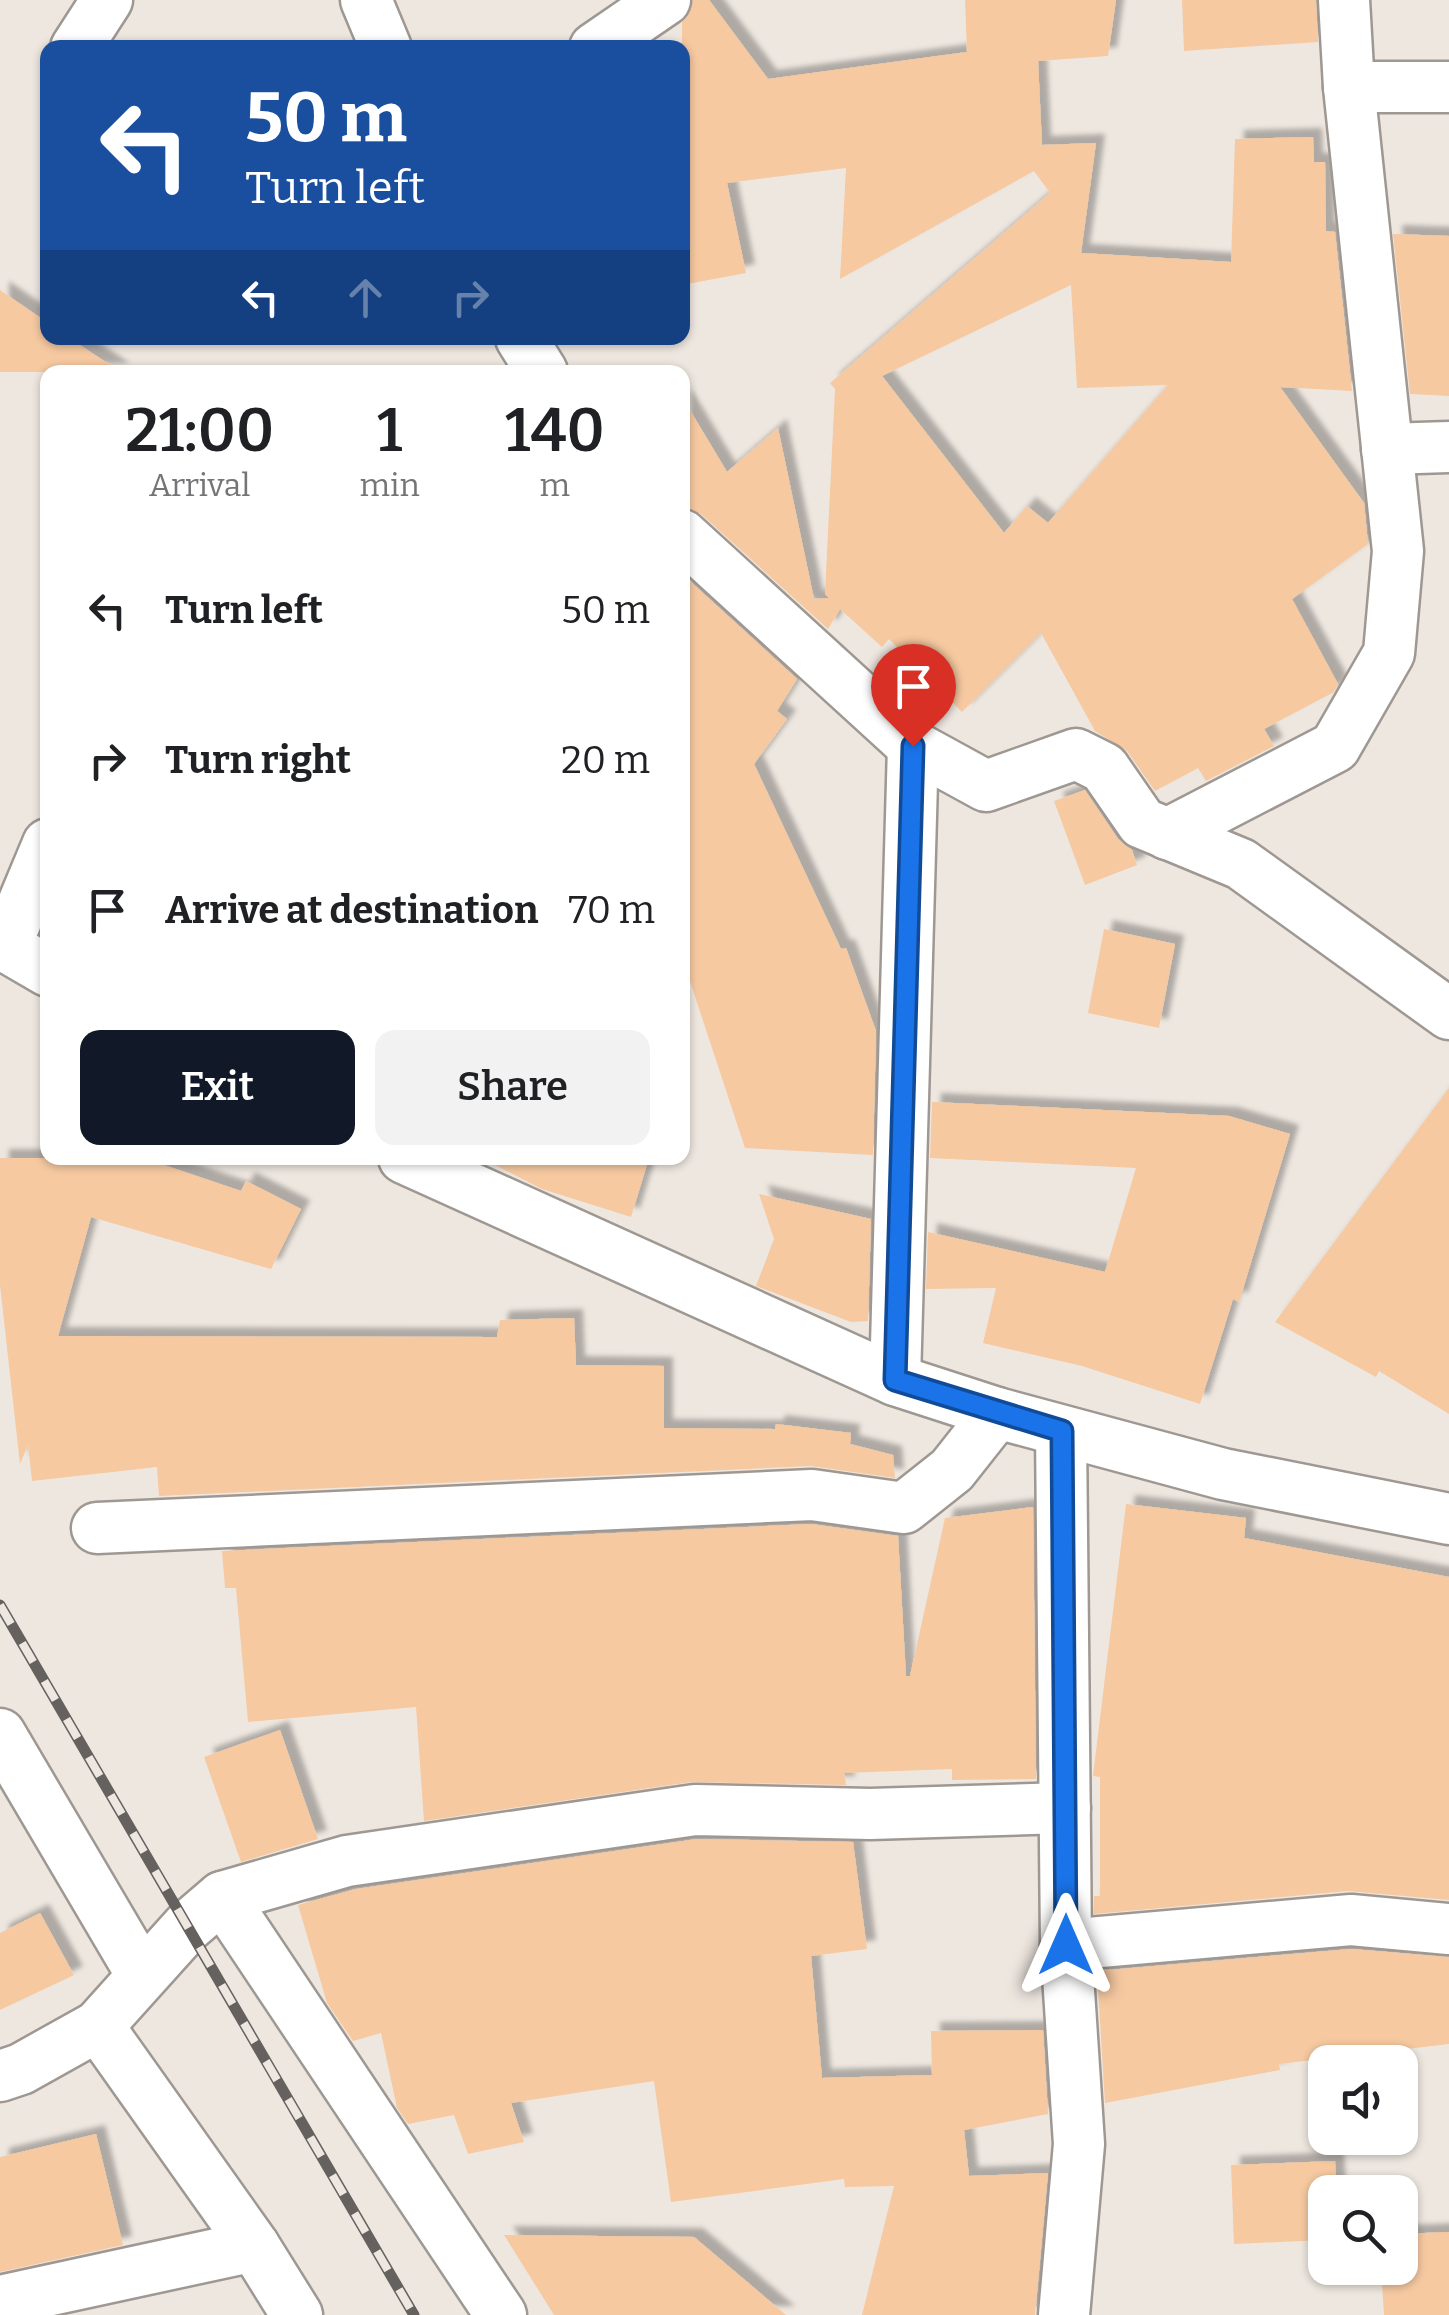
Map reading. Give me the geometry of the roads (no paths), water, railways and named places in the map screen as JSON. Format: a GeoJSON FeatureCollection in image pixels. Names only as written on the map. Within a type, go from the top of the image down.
{"type":"FeatureCollection","features":[{"type":"Feature","properties":{"kind":"street"},"geometry":{"type":"LineString","coordinates":[[81,40],[108,0]]}},
{"type":"Feature","properties":{"kind":"street"},"geometry":{"type":"LineString","coordinates":[[366,0],[383,40]]}},
{"type":"Feature","properties":{"kind":"street"},"geometry":{"type":"LineString","coordinates":[[607,40],[666,0]]}},
{"type":"Feature","properties":{"kind":"street"},"geometry":{"type":"LineString","coordinates":[[1166,834],[1335,747],[1389,654],[1398,551],[1349,87],[1344,0]]}},
{"type":"Feature","properties":{"kind":"street"},"geometry":{"type":"LineString","coordinates":[[1349,87],[1449,88]]}},
{"type":"Feature","properties":{"kind":"street"},"geometry":{"type":"LineString","coordinates":[[1387,448],[1449,447]]}},
{"type":"Feature","properties":{"kind":"street"},"geometry":{"type":"LineString","coordinates":[[690,542],[913,746],[986,786],[1076,754],[1104,768],[1142,823],[1241,864],[1449,1014]]}},
{"type":"Feature","properties":{"kind":"street"},"geometry":{"type":"LineString","coordinates":[[895,1380],[913,746]]}},
{"type":"Feature","properties":{"kind":"street"},"geometry":{"type":"LineString","coordinates":[[40,862],[2,945],[40,967]]}},
{"type":"Feature","properties":{"kind":"street"},"geometry":{"type":"LineString","coordinates":[[419,1165],[895,1380],[997,1414],[1223,1474],[1449,1519]]}},
{"type":"Feature","properties":{"kind":"street"},"geometry":{"type":"LineString","coordinates":[[96,1528],[812,1495],[904,1508],[952,1470],[997,1414]]}},
{"type":"Feature","properties":{"kind":"street"},"geometry":{"type":"LineString","coordinates":[[1062,1431],[1066,1945],[1079,2144],[1064,2315]]}},
{"type":"Feature","properties":{"kind":"street"},"geometry":{"type":"LineString","coordinates":[[0,1734],[142,1975]]}},
{"type":"Feature","properties":{"kind":"street"},"geometry":{"type":"LineString","coordinates":[[0,2076],[21,2070],[98,2026],[142,1975],[222,1897],[347,1861],[695,1810],[870,1814],[1065,1808]]}},
{"type":"Feature","properties":{"kind":"street"},"geometry":{"type":"LineString","coordinates":[[222,1897],[500,2315]]}},
{"type":"Feature","properties":{"kind":"street"},"geometry":{"type":"LineString","coordinates":[[1066,1945],[1352,1920],[1449,1929]]}},
{"type":"Feature","properties":{"kind":"street"},"geometry":{"type":"LineString","coordinates":[[98,2026],[254,2246],[297,2315]]}},
{"type":"Feature","properties":{"kind":"street"},"geometry":{"type":"LineString","coordinates":[[35,2302],[254,2246]]}},
{"type":"Feature","properties":{"kind":"railway"},"geometry":{"type":"LineString","coordinates":[[0,1605],[414,2315]]}}]}
